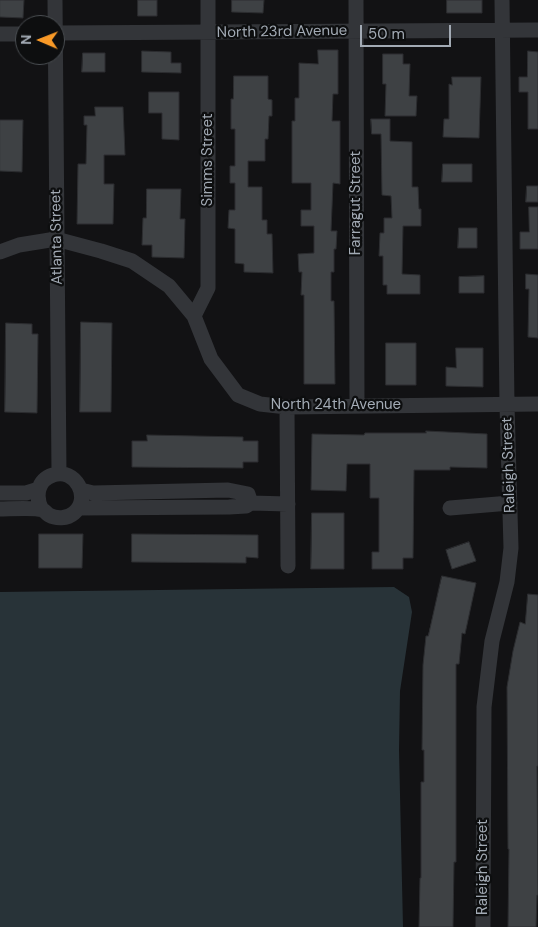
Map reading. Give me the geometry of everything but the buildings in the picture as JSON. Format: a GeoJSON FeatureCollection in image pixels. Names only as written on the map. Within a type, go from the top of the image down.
{"type":"FeatureCollection","features":[{"type":"Feature","properties":{"kind":"street","name":"Atlanta Street"},"geometry":{"type":"LineString","coordinates":[[55,0],[55,15]]}},
{"type":"Feature","properties":{"kind":"street","name":"Simms Street"},"geometry":{"type":"LineString","coordinates":[[194,316],[208,288],[208,0]]}},
{"type":"Feature","properties":{"kind":"street","name":"Farragut Street"},"geometry":{"type":"LineString","coordinates":[[356,0],[357,405]]}},
{"type":"Feature","properties":{"kind":"street","name":"Raleigh Street"},"geometry":{"type":"LineString","coordinates":[[483,927],[484,708],[492,641],[507,582],[511,548],[507,405],[502,0]]}},
{"type":"Feature","properties":{"kind":"street","name":"North 23rd Avenue"},"geometry":{"type":"LineString","coordinates":[[65,33],[538,30]]}},
{"type":"Feature","properties":{"kind":"street"},"geometry":{"type":"LineString","coordinates":[[0,34],[15,34]]}},
{"type":"Feature","properties":{"kind":"street","name":"Atlanta Street"},"geometry":{"type":"LineString","coordinates":[[55,65],[59,473]]}},
{"type":"Feature","properties":{"kind":"street","name":"North 24th Avenue"},"geometry":{"type":"LineString","coordinates":[[0,252],[19,245],[56,239],[132,261],[169,286],[194,316],[211,359],[238,395],[260,404],[286,407],[538,404]]}},
{"type":"Feature","properties":{"kind":"street"},"geometry":{"type":"LineString","coordinates":[[286,407],[288,566]]}},
{"type":"Feature","properties":{"kind":"street"},"geometry":{"type":"LineString","coordinates":[[0,493],[26,493],[38,489],[46,478],[59,473],[66,474],[78,483],[81,490],[82,496],[79,508],[73,514],[65,517],[57,518],[49,515],[42,510],[39,503],[38,489]]}},
{"type":"Feature","properties":{"kind":"street"},"geometry":{"type":"LineString","coordinates":[[81,490],[93,493],[228,490],[248,494],[251,503]]}},
{"type":"Feature","properties":{"kind":"street"},"geometry":{"type":"LineString","coordinates":[[79,508],[229,507],[246,506],[251,503],[288,504]]}},
{"type":"Feature","properties":{"kind":"street"},"geometry":{"type":"LineString","coordinates":[[450,508],[510,503]]}},
{"type":"Feature","properties":{"kind":"street"},"geometry":{"type":"LineString","coordinates":[[0,509],[42,510]]}},
{"type":"Feature","properties":{"kind":"shaded area"},"geometry":{"type":"Polygon","coordinates":[[[394,587],[409,597],[412,612],[400,691],[399,750],[403,927],[0,927],[0,592],[394,587]]]}}]}
